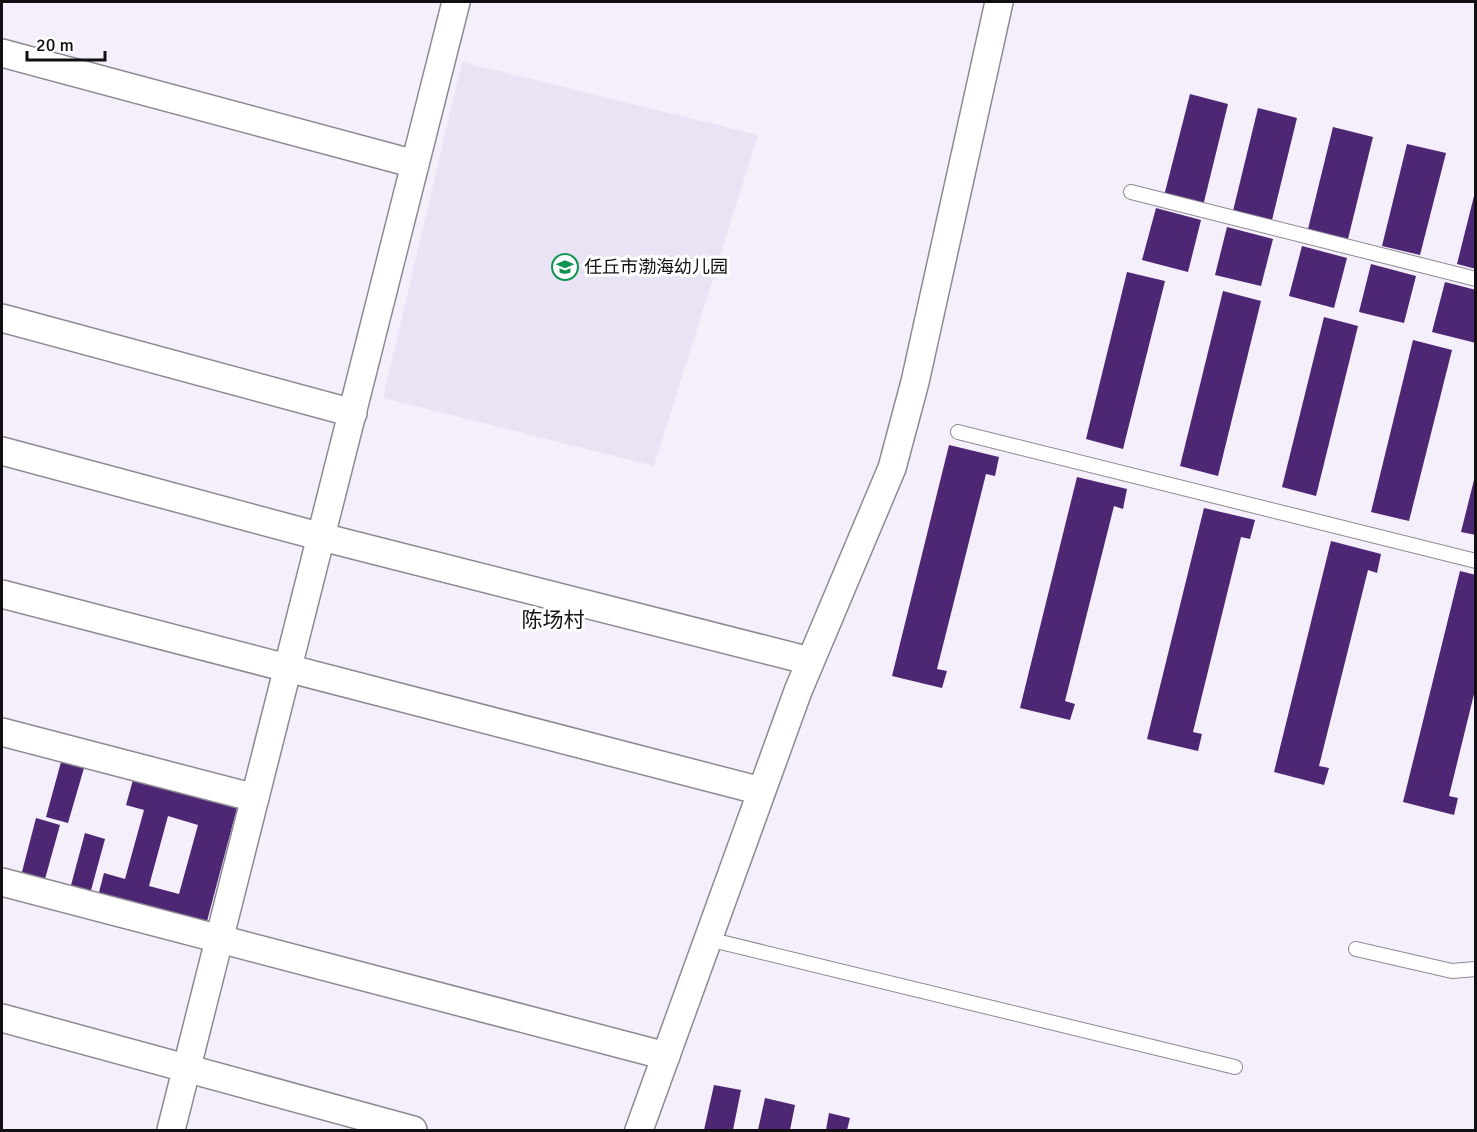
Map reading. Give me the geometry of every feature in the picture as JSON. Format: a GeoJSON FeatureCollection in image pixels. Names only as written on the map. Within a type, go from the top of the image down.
{"type":"FeatureCollection","features":[{"type":"Feature","properties":{"kind":"street"},"geometry":{"type":"LineString","coordinates":[[171,1131],[456,2]]}},
{"type":"Feature","properties":{"kind":"street"},"geometry":{"type":"LineString","coordinates":[[639,1131],[761,791],[810,662],[892,468],[915,382],[999,2]]}},
{"type":"Feature","properties":{"kind":"street"},"geometry":{"type":"LineString","coordinates":[[2,53],[415,164]]}},
{"type":"Feature","properties":{"kind":"street"},"geometry":{"type":"LineString","coordinates":[[2,318],[353,413]]}},
{"type":"Feature","properties":{"kind":"street"},"geometry":{"type":"LineString","coordinates":[[2,451],[322,537],[810,662]]}},
{"type":"Feature","properties":{"kind":"street"},"geometry":{"type":"LineString","coordinates":[[2,594],[761,791]]}},
{"type":"Feature","properties":{"kind":"street"},"geometry":{"type":"LineString","coordinates":[[2,732],[255,798]]}},
{"type":"Feature","properties":{"kind":"street"},"geometry":{"type":"LineString","coordinates":[[2,882],[666,1056]]}},
{"type":"Feature","properties":{"kind":"street"},"geometry":{"type":"LineString","coordinates":[[2,1018],[413,1131]]}},
{"type":"Feature","properties":{"kind":"lane"},"geometry":{"type":"LineString","coordinates":[[1131,192],[1476,279]]}},
{"type":"Feature","properties":{"kind":"lane"},"geometry":{"type":"LineString","coordinates":[[958,432],[1476,561]]}},
{"type":"Feature","properties":{"kind":"lane"},"geometry":{"type":"LineString","coordinates":[[708,939],[1235,1067]]}},
{"type":"Feature","properties":{"kind":"lane"},"geometry":{"type":"LineString","coordinates":[[1356,949],[1452,971],[1476,969]]}},
{"type":"Feature","properties":{"kind":"shaded area","name":"任丘市渤海幼儿园"},"geometry":{"type":"Polygon","coordinates":[[[462,62],[758,135],[654,466],[383,398],[462,62]]]}},
{"type":"Feature","properties":{"kind":"building"},"geometry":{"type":"Polygon","coordinates":[[[1190,94],[1228,104],[1203,206],[1164,196],[1190,94]]]}},
{"type":"Feature","properties":{"kind":"building"},"geometry":{"type":"Polygon","coordinates":[[[1258,108],[1297,118],[1272,220],[1233,211],[1258,108]]]}},
{"type":"Feature","properties":{"kind":"building"},"geometry":{"type":"Polygon","coordinates":[[[1333,127],[1373,137],[1348,239],[1308,229],[1333,127]]]}},
{"type":"Feature","properties":{"kind":"building"},"geometry":{"type":"Polygon","coordinates":[[[1407,144],[1446,153],[1420,255],[1382,246],[1407,144]]]}},
{"type":"Feature","properties":{"kind":"building"},"geometry":{"type":"Polygon","coordinates":[[[1476,192],[1476,269],[1457,264],[1476,192]]]}},
{"type":"Feature","properties":{"kind":"building"},"geometry":{"type":"Polygon","coordinates":[[[1156,208],[1201,220],[1188,272],[1142,260],[1156,208]]]}},
{"type":"Feature","properties":{"kind":"building"},"geometry":{"type":"Polygon","coordinates":[[[1227,227],[1273,239],[1261,286],[1215,275],[1227,227]]]}},
{"type":"Feature","properties":{"kind":"building"},"geometry":{"type":"Polygon","coordinates":[[[1302,246],[1347,258],[1334,308],[1289,296],[1302,246]]]}},
{"type":"Feature","properties":{"kind":"building"},"geometry":{"type":"Polygon","coordinates":[[[1371,264],[1416,276],[1404,323],[1359,312],[1371,264]]]}},
{"type":"Feature","properties":{"kind":"building"},"geometry":{"type":"Polygon","coordinates":[[[1127,272],[1165,281],[1123,449],[1086,439],[1127,272]]]}},
{"type":"Feature","properties":{"kind":"building"},"geometry":{"type":"Polygon","coordinates":[[[1445,282],[1476,290],[1476,343],[1432,332],[1445,282]]]}},
{"type":"Feature","properties":{"kind":"building"},"geometry":{"type":"Polygon","coordinates":[[[1223,291],[1261,301],[1218,476],[1180,466],[1223,291]]]}},
{"type":"Feature","properties":{"kind":"building"},"geometry":{"type":"Polygon","coordinates":[[[1324,317],[1358,326],[1316,496],[1282,487],[1324,317]]]}},
{"type":"Feature","properties":{"kind":"building"},"geometry":{"type":"Polygon","coordinates":[[[1413,340],[1452,350],[1409,521],[1371,512],[1413,340]]]}},
{"type":"Feature","properties":{"kind":"building"},"geometry":{"type":"Polygon","coordinates":[[[949,445],[999,457],[995,476],[986,474],[937,669],[947,671],[942,688],[892,676],[949,445]]]}},
{"type":"Feature","properties":{"kind":"building"},"geometry":{"type":"Polygon","coordinates":[[[1476,476],[1476,535],[1461,532],[1476,476]]]}},
{"type":"Feature","properties":{"kind":"building"},"geometry":{"type":"Polygon","coordinates":[[[1077,477],[1127,489],[1123,509],[1114,506],[1065,701],[1075,704],[1070,720],[1020,708],[1077,477]]]}},
{"type":"Feature","properties":{"kind":"building"},"geometry":{"type":"Polygon","coordinates":[[[1204,508],[1255,520],[1250,539],[1241,537],[1193,732],[1202,734],[1198,751],[1147,739],[1204,508]]]}},
{"type":"Feature","properties":{"kind":"building"},"geometry":{"type":"Polygon","coordinates":[[[1331,541],[1381,554],[1377,573],[1368,570],[1319,766],[1329,768],[1324,785],[1274,772],[1331,541]]]}},
{"type":"Feature","properties":{"kind":"building"},"geometry":{"type":"Polygon","coordinates":[[[1460,571],[1476,575],[1476,686],[1449,796],[1458,798],[1454,815],[1403,802],[1460,571]]]}},
{"type":"Feature","properties":{"kind":"building"},"geometry":{"type":"Polygon","coordinates":[[[61,762],[84,768],[68,823],[46,817],[61,762]]]}},
{"type":"Feature","properties":{"kind":"building"},"geometry":{"type":"Polygon","coordinates":[[[133,780],[237,808],[206,925],[98,896],[104,873],[125,879],[144,810],[126,805],[133,780]],[[168,816],[149,886],[179,894],[198,825],[168,816]]]}},
{"type":"Feature","properties":{"kind":"building"},"geometry":{"type":"Polygon","coordinates":[[[36,818],[60,825],[45,879],[22,872],[36,818]]]}},
{"type":"Feature","properties":{"kind":"building"},"geometry":{"type":"Polygon","coordinates":[[[85,833],[105,839],[90,894],[70,889],[85,833]]]}},
{"type":"Feature","properties":{"kind":"building"},"geometry":{"type":"Polygon","coordinates":[[[714,1085],[741,1090],[733,1130],[704,1130],[714,1085]]]}},
{"type":"Feature","properties":{"kind":"building"},"geometry":{"type":"Polygon","coordinates":[[[765,1098],[795,1105],[790,1130],[758,1130],[765,1098]]]}},
{"type":"Feature","properties":{"kind":"building"},"geometry":{"type":"Polygon","coordinates":[[[829,1113],[850,1118],[847,1130],[826,1130],[829,1113]]]}},
{"type":"Feature","properties":{"kind":"place","name":"任丘市渤海幼儿园"},"geometry":{"type":"Point","coordinates":[565,267]}},
{"type":"Feature","properties":{"kind":"district","name":"陈场村"},"geometry":{"type":"Point","coordinates":[553,620]}}]}
